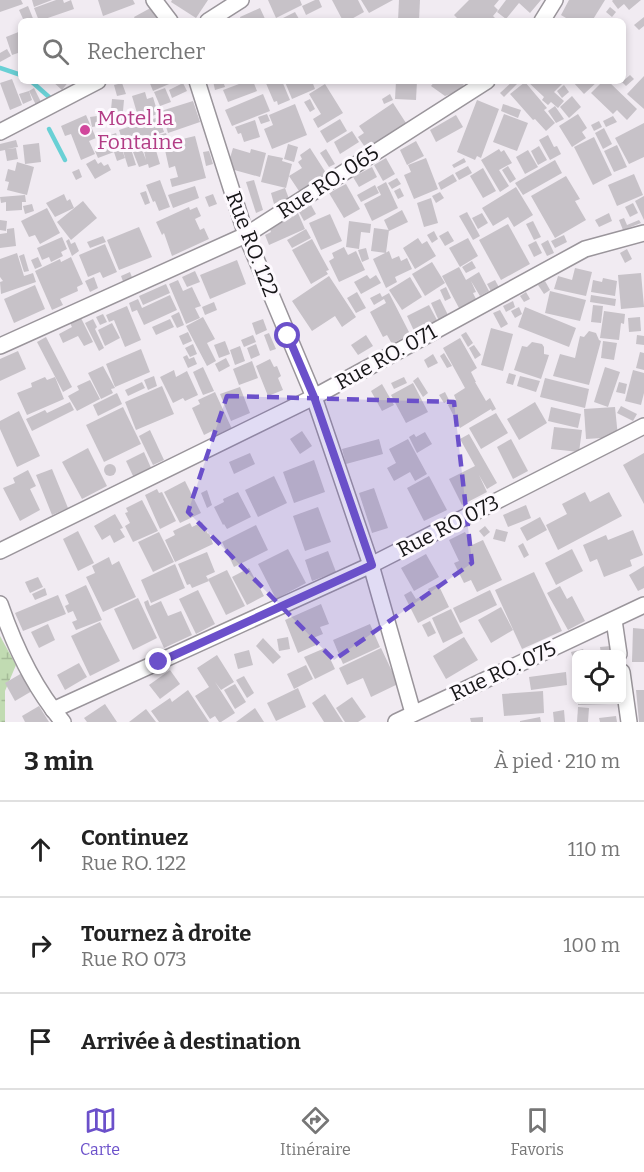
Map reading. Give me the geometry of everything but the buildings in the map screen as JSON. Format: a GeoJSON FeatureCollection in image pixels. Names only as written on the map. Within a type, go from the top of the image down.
{"type":"FeatureCollection","features":[{"type":"Feature","properties":{"kind":"street"},"geometry":{"type":"LineString","coordinates":[[154,0],[168,18]]}},
{"type":"Feature","properties":{"kind":"street"},"geometry":{"type":"LineString","coordinates":[[213,18],[241,0]]}},
{"type":"Feature","properties":{"kind":"street"},"geometry":{"type":"LineString","coordinates":[[544,18],[555,0]]}},
{"type":"Feature","properties":{"kind":"street"},"geometry":{"type":"LineString","coordinates":[[1,129],[92,84]]}},
{"type":"Feature","properties":{"kind":"street","name":"Rue RO. 122"},"geometry":{"type":"LineString","coordinates":[[198,84],[246,235],[314,397],[372,565],[413,712]]}},
{"type":"Feature","properties":{"kind":"street","name":"Rue RO. 065"},"geometry":{"type":"LineString","coordinates":[[0,346],[246,235],[482,84]]}},
{"type":"Feature","properties":{"kind":"street","name":"Rue RO. 071"},"geometry":{"type":"LineString","coordinates":[[0,551],[314,397],[585,249],[644,232]]}},
{"type":"Feature","properties":{"kind":"street","name":"Rue RO 073"},"geometry":{"type":"LineString","coordinates":[[52,710],[372,565],[644,426]]}},
{"type":"Feature","properties":{"kind":"street"},"geometry":{"type":"LineString","coordinates":[[0,604],[13,641],[52,710],[63,722]]}},
{"type":"Feature","properties":{"kind":"street","name":"Rue RO. 075"},"geometry":{"type":"LineString","coordinates":[[396,722],[644,605]]}},
{"type":"Feature","properties":{"kind":"street"},"geometry":{"type":"LineString","coordinates":[[614,620],[618,650]]}},
{"type":"Feature","properties":{"kind":"street"},"geometry":{"type":"LineString","coordinates":[[625,704],[628,722]]}},
{"type":"Feature","properties":{"kind":"highlighted area"},"geometry":{"type":"Polygon","coordinates":[[[227,396],[454,402],[472,563],[334,660],[188,512],[227,396]]]}},
{"type":"Feature","properties":{"kind":"green space"},"geometry":{"type":"Polygon","coordinates":[[[0,636],[16,665],[5,691],[5,722],[0,722],[0,636]]]}},
{"type":"Feature","properties":{"kind":"waterway"},"geometry":{"type":"LineString","coordinates":[[0,68],[18,74]]}},
{"type":"Feature","properties":{"kind":"waterway"},"geometry":{"type":"LineString","coordinates":[[34,84],[49,97]]}},
{"type":"Feature","properties":{"kind":"waterway"},"geometry":{"type":"LineString","coordinates":[[49,129],[65,160]]}},
{"type":"Feature","properties":{"kind":"place","name":"Motel la Fontaine"},"geometry":{"type":"Point","coordinates":[85,130]}},
{"type":"Feature","properties":{"kind":"route"},"geometry":{"type":"LineString","coordinates":[[159,662],[372,565],[314,397],[288,336]]}}]}
